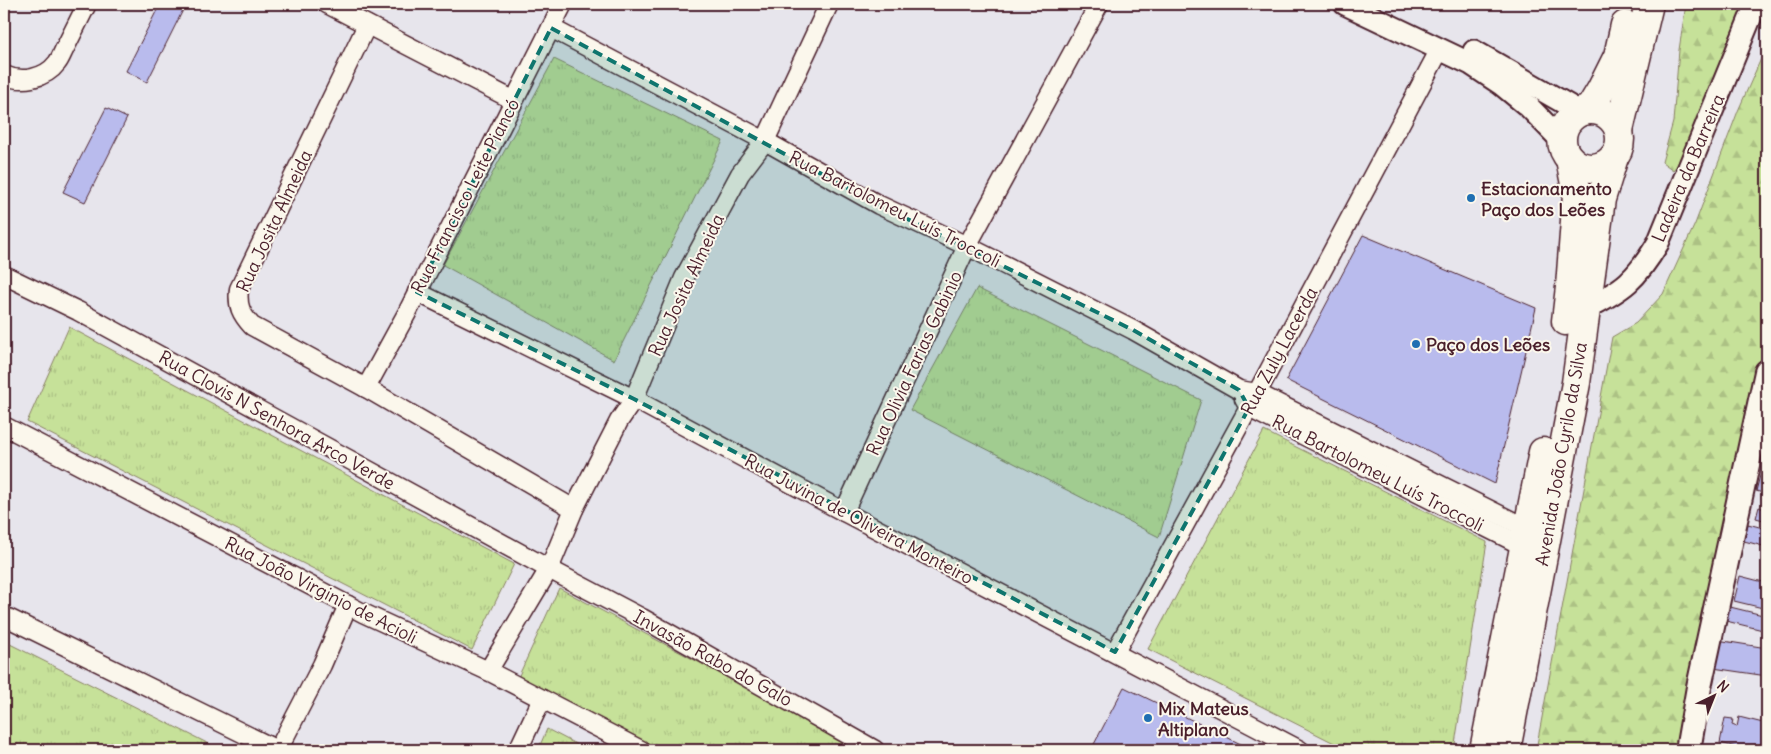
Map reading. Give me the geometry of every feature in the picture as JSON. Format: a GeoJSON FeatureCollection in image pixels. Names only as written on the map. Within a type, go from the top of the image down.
{"type":"FeatureCollection","features":[{"type":"Feature","properties":{"kind":"main road"},"geometry":{"type":"LineString","coordinates":[[1629,4],[1618,56],[1602,90],[1584,111],[1566,124],[1563,133],[1567,151],[1578,165],[1588,168],[1598,168],[1607,164],[1614,158],[1619,149],[1619,130],[1649,4]]}},
{"type":"Feature","properties":{"kind":"main road"},"geometry":{"type":"LineString","coordinates":[[1584,111],[1598,111],[1607,115],[1614,121],[1619,130]]}},
{"type":"Feature","properties":{"kind":"main road","name":"Avenida João Cyrilo da Silva"},"geometry":{"type":"LineString","coordinates":[[1484,750],[1559,375],[1570,287],[1577,194],[1567,151]]}},
{"type":"Feature","properties":{"kind":"main road","name":"Avenida João Cyrilo da Silva"},"geometry":{"type":"LineString","coordinates":[[1506,750],[1576,383],[1601,199],[1614,158]]}},
{"type":"Feature","properties":{"kind":"main road"},"geometry":{"type":"LineString","coordinates":[[1688,750],[1699,687],[1767,372]]}},
{"type":"Feature","properties":{"kind":"street"},"geometry":{"type":"LineString","coordinates":[[7,76],[26,79],[38,77],[49,72],[57,63],[87,4]]}},
{"type":"Feature","properties":{"kind":"street"},"geometry":{"type":"LineString","coordinates":[[327,4],[513,100]]}},
{"type":"Feature","properties":{"kind":"street","name":"Rua Francisco Leite Piancó"},"geometry":{"type":"LineString","coordinates":[[366,388],[407,313],[563,4]]}},
{"type":"Feature","properties":{"kind":"street","name":"Rua Josita Almeida"},"geometry":{"type":"LineString","coordinates":[[488,671],[549,569],[574,509],[619,421],[634,399],[684,278],[740,174],[765,141],[829,4]]}},
{"type":"Feature","properties":{"kind":"street","name":"Rua Olivia Farias Gabinio"},"geometry":{"type":"LineString","coordinates":[[844,512],[968,246],[1100,4]]}},
{"type":"Feature","properties":{"kind":"street"},"geometry":{"type":"LineString","coordinates":[[1345,4],[1440,48],[1471,64],[1502,84],[1529,107],[1567,151]]}},
{"type":"Feature","properties":{"kind":"street"},"geometry":{"type":"LineString","coordinates":[[1378,4],[1483,56],[1584,111]]}},
{"type":"Feature","properties":{"kind":"street","name":"Ladeira da Barreira"},"geometry":{"type":"LineString","coordinates":[[1587,308],[1615,293],[1632,280],[1646,264],[1658,243],[1756,4]]}},
{"type":"Feature","properties":{"kind":"street","name":"Rua Josita Almeida"},"geometry":{"type":"LineString","coordinates":[[367,25],[238,290],[237,301],[240,311],[252,326],[366,388],[574,509]]}},
{"type":"Feature","properties":{"kind":"street","name":"Rua Bartolomeu Luís Troccoli"},"geometry":{"type":"LineString","coordinates":[[551,28],[765,141],[879,205],[968,246],[1134,330],[1239,390],[1253,400],[1526,538]]}},
{"type":"Feature","properties":{"kind":"street","name":"Rua Zuly Lacerda"},"geometry":{"type":"LineString","coordinates":[[1115,652],[1253,400],[1440,48]]}},
{"type":"Feature","properties":{"kind":"street","name":"Rua Clovis N Senhora Arco Verde"},"geometry":{"type":"LineString","coordinates":[[4,275],[78,311],[549,569]]}},
{"type":"Feature","properties":{"kind":"street","name":"Rua Juvina de Oliveira Monteiro"},"geometry":{"type":"LineString","coordinates":[[417,292],[634,399],[844,512],[1300,750]]}},
{"type":"Feature","properties":{"kind":"street","name":"Rua João Virginio de Acioli"},"geometry":{"type":"LineString","coordinates":[[4,426],[348,605],[488,671],[641,750]]}},
{"type":"Feature","properties":{"kind":"street","name":"Invasão Rabo do Galo"},"geometry":{"type":"LineString","coordinates":[[549,569],[642,618],[875,750]]}},
{"type":"Feature","properties":{"kind":"street"},"geometry":{"type":"LineString","coordinates":[[4,616],[278,750],[322,665],[348,605]]}},
{"type":"Feature","properties":{"kind":"street"},"geometry":{"type":"LineString","coordinates":[[518,750],[542,699]]}},
{"type":"Feature","properties":{"kind":"highlighted area"},"geometry":{"type":"Polygon","coordinates":[[[551,28],[879,205],[1133,330],[1239,390],[1249,408],[1115,652],[634,399],[417,292],[551,28]]]}},
{"type":"Feature","properties":{"kind":"green space"},"geometry":{"type":"Polygon","coordinates":[[[1686,4],[1750,4],[1701,138],[1673,170],[1662,162],[1673,122],[1679,50],[1686,4]]]}},
{"type":"Feature","properties":{"kind":"green space"},"geometry":{"type":"Polygon","coordinates":[[[1767,45],[1767,345],[1707,595],[1680,750],[1536,750],[1612,337],[1636,323],[1663,294],[1695,224],[1738,111],[1767,45]]]}},
{"type":"Feature","properties":{"kind":"green space"},"geometry":{"type":"Polygon","coordinates":[[[554,59],[723,141],[614,360],[443,265],[554,59]]]}},
{"type":"Feature","properties":{"kind":"green space"},"geometry":{"type":"Polygon","coordinates":[[[977,288],[1201,400],[1159,537],[910,410],[977,288]]]}},
{"type":"Feature","properties":{"kind":"green space"},"geometry":{"type":"Polygon","coordinates":[[[69,327],[514,564],[472,650],[27,422],[69,327]]]}},
{"type":"Feature","properties":{"kind":"green space"},"geometry":{"type":"Polygon","coordinates":[[[1264,431],[1487,542],[1454,750],[1348,750],[1148,649],[1264,431]]]}},
{"type":"Feature","properties":{"kind":"green space"},"geometry":{"type":"Polygon","coordinates":[[[559,588],[864,750],[650,750],[516,682],[559,588]]]}},
{"type":"Feature","properties":{"kind":"green space"},"geometry":{"type":"Polygon","coordinates":[[[4,641],[221,750],[4,750],[4,641]]]}},
{"type":"Feature","properties":{"kind":"green space"},"geometry":{"type":"Polygon","coordinates":[[[547,729],[587,750],[538,750],[547,729]]]}},
{"type":"Feature","properties":{"kind":"building"},"geometry":{"type":"Polygon","coordinates":[[[160,4],[186,4],[147,82],[126,71],[160,4]]]}},
{"type":"Feature","properties":{"kind":"building"},"geometry":{"type":"Polygon","coordinates":[[[106,108],[127,118],[85,202],[63,192],[106,108]]]}},
{"type":"Feature","properties":{"kind":"building","name":"Paço dos Leões"},"geometry":{"type":"Polygon","coordinates":[[[1363,235],[1536,308],[1495,484],[1286,380],[1363,235]]]}},
{"type":"Feature","properties":{"kind":"building"},"geometry":{"type":"Polygon","coordinates":[[[1767,449],[1767,494],[1756,491],[1767,449]]]}},
{"type":"Feature","properties":{"kind":"building"},"geometry":{"type":"Polygon","coordinates":[[[1767,500],[1767,521],[1756,518],[1759,507],[1764,509],[1767,500]]]}},
{"type":"Feature","properties":{"kind":"building"},"geometry":{"type":"Polygon","coordinates":[[[1748,524],[1767,529],[1767,547],[1744,541],[1748,524]]]}},
{"type":"Feature","properties":{"kind":"building"},"geometry":{"type":"Polygon","coordinates":[[[1740,576],[1767,583],[1767,609],[1734,601],[1740,576]]]}},
{"type":"Feature","properties":{"kind":"building"},"geometry":{"type":"Polygon","coordinates":[[[1726,606],[1767,616],[1767,631],[1722,620],[1726,606]]]}},
{"type":"Feature","properties":{"kind":"building"},"geometry":{"type":"Polygon","coordinates":[[[1717,640],[1767,648],[1767,676],[1713,668],[1717,640]]]}},
{"type":"Feature","properties":{"kind":"building","name":"Mix Mateus Altiplano"},"geometry":{"type":"Polygon","coordinates":[[[1124,687],[1251,749],[1253,750],[1091,750],[1124,687]]]}},
{"type":"Feature","properties":{"kind":"building"},"geometry":{"type":"Polygon","coordinates":[[[1739,717],[1767,724],[1767,750],[1749,750],[1720,743],[1725,718],[1733,719],[1732,725],[1737,727],[1739,717]]]}},
{"type":"Feature","properties":{"kind":"place","name":"Estacionamento Paço dos Leões"},"geometry":{"type":"Point","coordinates":[1471,198]}},
{"type":"Feature","properties":{"kind":"place","name":"Paço dos Leões"},"geometry":{"type":"Point","coordinates":[1416,344]}},
{"type":"Feature","properties":{"kind":"place","name":"Mix Mateus Altiplano"},"geometry":{"type":"Point","coordinates":[1148,718]}}]}
